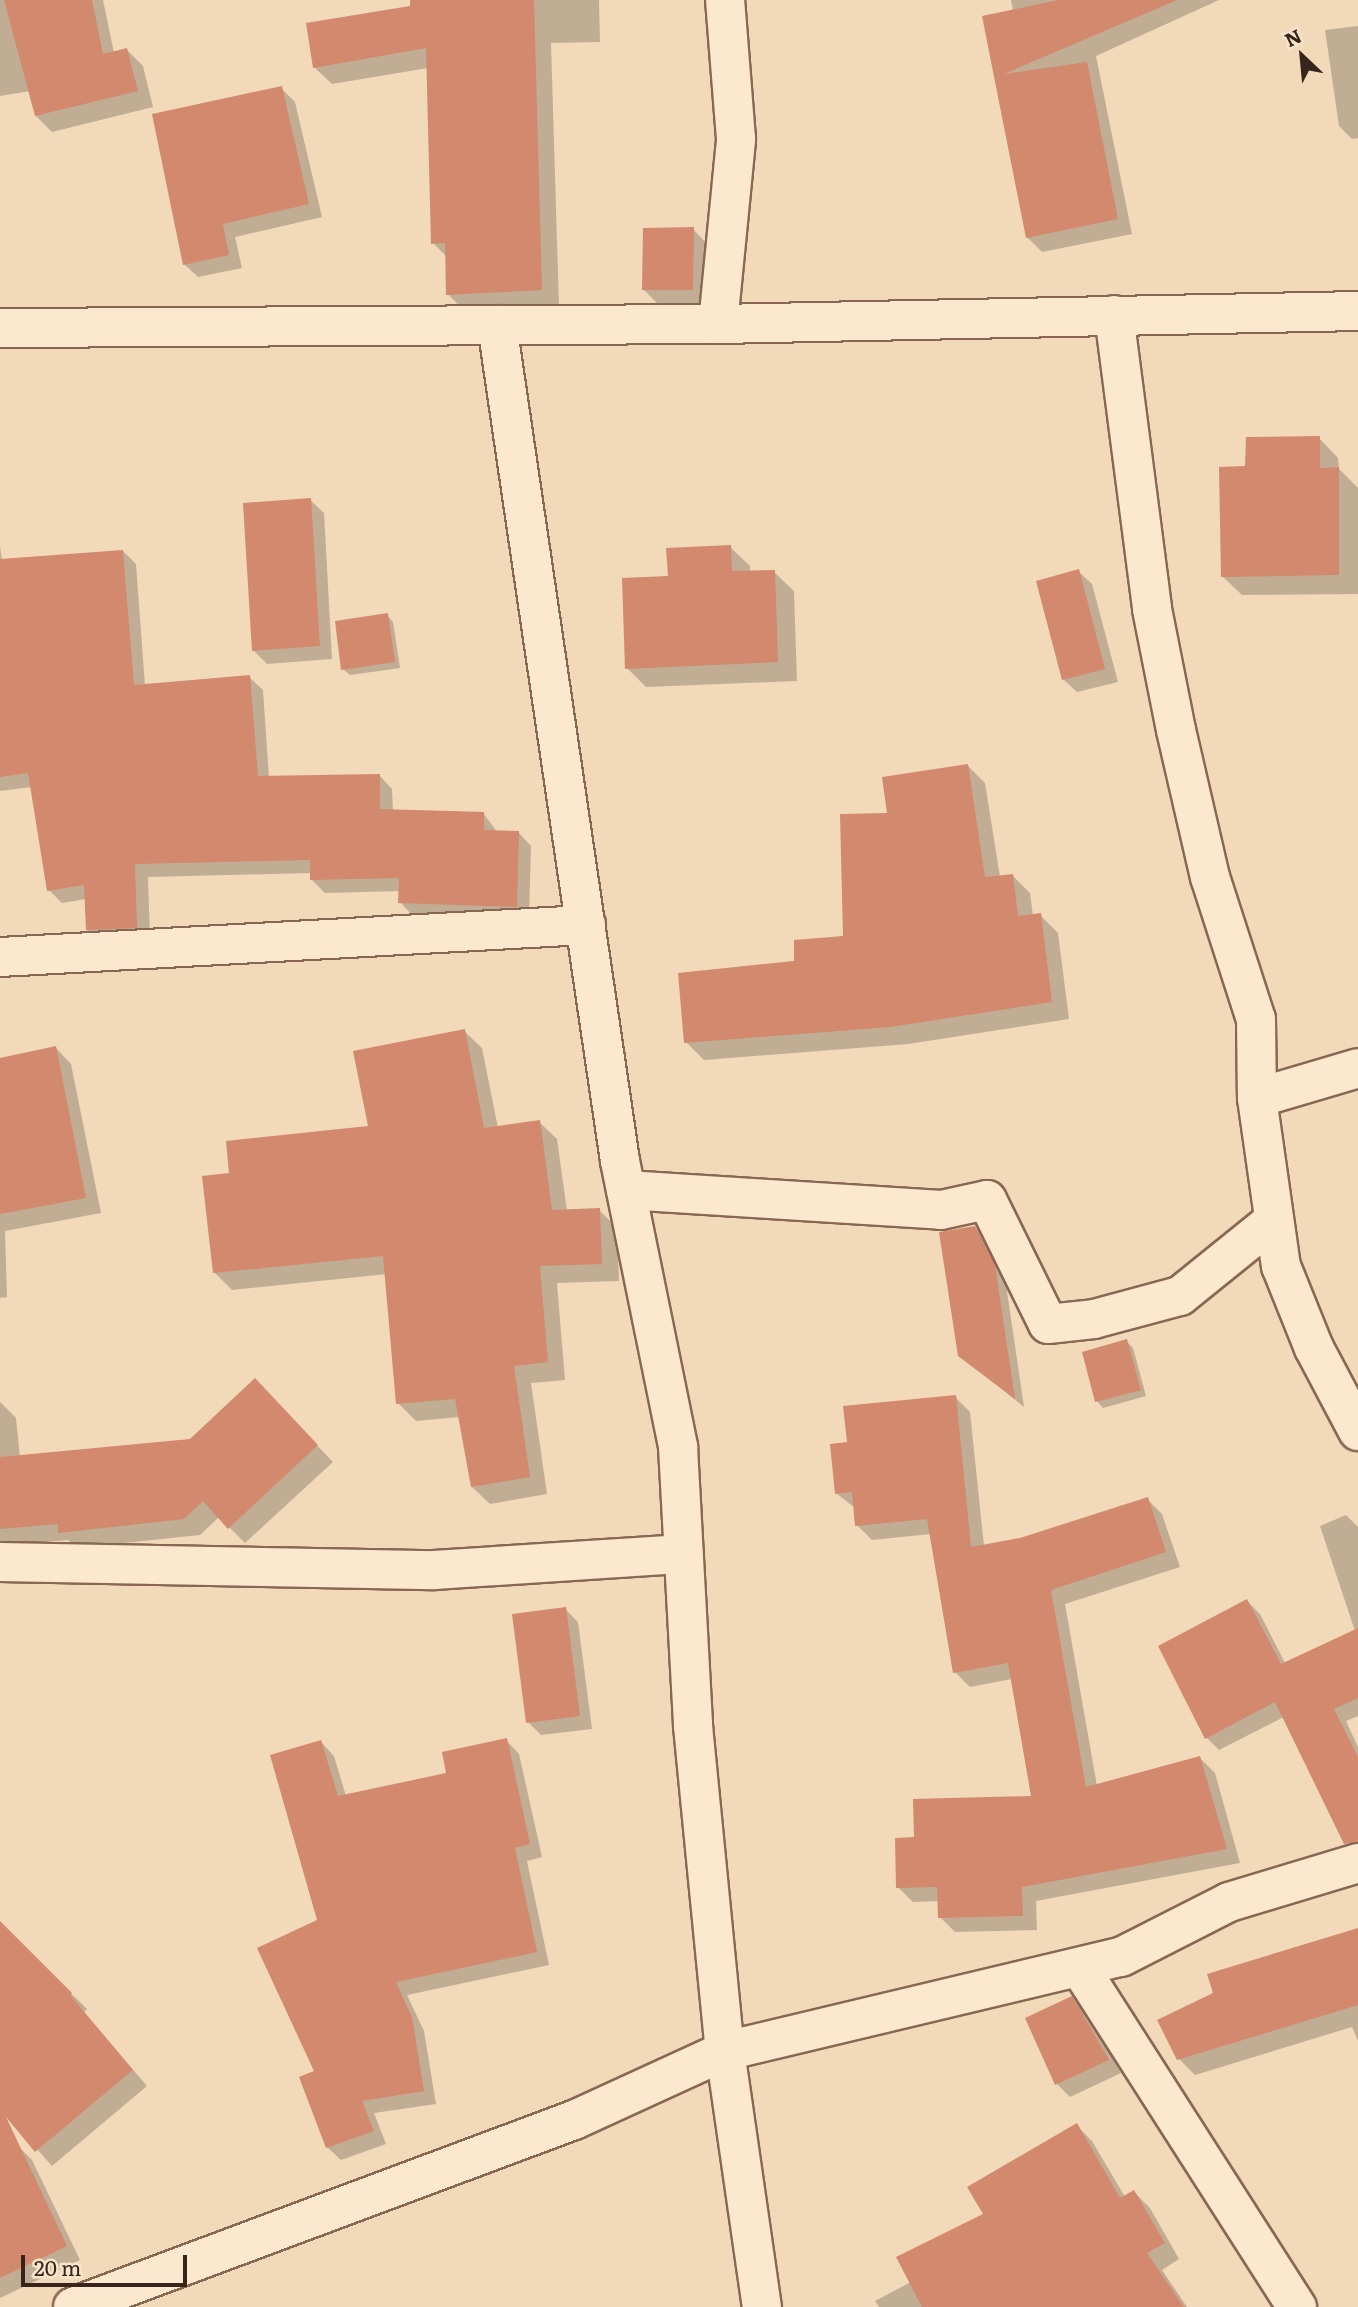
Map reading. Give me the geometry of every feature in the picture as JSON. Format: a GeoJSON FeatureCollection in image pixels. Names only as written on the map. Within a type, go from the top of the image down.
{"type":"FeatureCollection","features":[{"type":"Feature","properties":{"kind":"street"},"geometry":{"type":"LineString","coordinates":[[718,324],[736,139],[725,0]]}},
{"type":"Feature","properties":{"kind":"street"},"geometry":{"type":"LineString","coordinates":[[0,328],[718,324],[1358,311]]}},
{"type":"Feature","properties":{"kind":"street"},"geometry":{"type":"LineString","coordinates":[[1114,316],[1152,609],[1210,877],[1256,1019],[1257,1098],[1281,1266],[1314,1348],[1358,1431]]}},
{"type":"Feature","properties":{"kind":"street"},"geometry":{"type":"LineString","coordinates":[[497,325],[626,1190],[678,1447],[693,1726],[725,2050],[762,2307]]}},
{"type":"Feature","properties":{"kind":"street"},"geometry":{"type":"LineString","coordinates":[[0,957],[586,925]]}},
{"type":"Feature","properties":{"kind":"street"},"geometry":{"type":"LineString","coordinates":[[1257,1098],[1358,1068]]}},
{"type":"Feature","properties":{"kind":"street"},"geometry":{"type":"LineString","coordinates":[[626,1190],[941,1210],[987,1200],[1048,1324],[1094,1319],[1180,1296],[1273,1221]]}},
{"type":"Feature","properties":{"kind":"street"},"geometry":{"type":"LineString","coordinates":[[0,1562],[434,1570],[683,1554]]}},
{"type":"Feature","properties":{"kind":"street"},"geometry":{"type":"LineString","coordinates":[[73,2307],[574,2120],[725,2050],[1080,1968],[1121,1956],[1229,1902],[1358,1863]]}},
{"type":"Feature","properties":{"kind":"street"},"geometry":{"type":"LineString","coordinates":[[1080,1968],[1297,2307]]}},
{"type":"Feature","properties":{"kind":"building"},"geometry":{"type":"Polygon","coordinates":[[[4,0],[92,0],[103,54],[127,48],[138,91],[35,116],[4,0]]]}},
{"type":"Feature","properties":{"kind":"building"},"geometry":{"type":"Polygon","coordinates":[[[410,0],[534,0],[542,290],[446,295],[445,243],[431,244],[426,48],[313,68],[306,23],[410,6],[410,0]]]}},
{"type":"Feature","properties":{"kind":"building"},"geometry":{"type":"Polygon","coordinates":[[[1059,0],[1177,0],[1004,74],[1087,62],[1118,219],[1026,238],[982,16],[1059,0]]]}},
{"type":"Feature","properties":{"kind":"building"},"geometry":{"type":"Polygon","coordinates":[[[282,86],[309,204],[223,224],[229,255],[183,265],[152,114],[282,86]]]}},
{"type":"Feature","properties":{"kind":"building"},"geometry":{"type":"Polygon","coordinates":[[[694,227],[693,290],[642,290],[643,228],[694,227]]]}},
{"type":"Feature","properties":{"kind":"building"},"geometry":{"type":"Polygon","coordinates":[[[1320,436],[1320,468],[1339,467],[1339,575],[1221,577],[1219,467],[1245,466],[1246,437],[1320,436]]]}},
{"type":"Feature","properties":{"kind":"building"},"geometry":{"type":"Polygon","coordinates":[[[311,498],[320,646],[252,651],[243,503],[311,498]]]}},
{"type":"Feature","properties":{"kind":"building"},"geometry":{"type":"Polygon","coordinates":[[[731,545],[732,571],[775,570],[778,662],[625,669],[622,578],[668,576],[666,548],[731,545]]]}},
{"type":"Feature","properties":{"kind":"building"},"geometry":{"type":"Polygon","coordinates":[[[123,550],[134,685],[250,675],[258,776],[380,774],[380,809],[484,812],[484,830],[519,831],[517,907],[398,903],[399,878],[310,880],[310,860],[135,864],[137,928],[86,930],[84,885],[47,891],[28,773],[0,777],[0,559],[123,550]]]}},
{"type":"Feature","properties":{"kind":"building"},"geometry":{"type":"Polygon","coordinates":[[[1079,569],[1105,669],[1062,680],[1036,581],[1079,569]]]}},
{"type":"Feature","properties":{"kind":"building"},"geometry":{"type":"Polygon","coordinates":[[[388,613],[395,662],[341,670],[335,621],[388,613]]]}},
{"type":"Feature","properties":{"kind":"building"},"geometry":{"type":"Polygon","coordinates":[[[968,764],[985,877],[1013,874],[1018,916],[1041,913],[1052,1002],[890,1027],[684,1043],[678,973],[794,961],[794,940],[843,936],[840,814],[887,813],[882,777],[968,764]]]}},
{"type":"Feature","properties":{"kind":"building"},"geometry":{"type":"Polygon","coordinates":[[[465,1029],[484,1128],[540,1120],[552,1210],[600,1208],[602,1264],[540,1266],[548,1362],[514,1366],[530,1477],[471,1487],[455,1399],[396,1404],[383,1256],[213,1273],[202,1176],[229,1173],[226,1141],[368,1126],[353,1051],[465,1029]]]}},
{"type":"Feature","properties":{"kind":"building"},"geometry":{"type":"Polygon","coordinates":[[[56,1046],[86,1198],[0,1214],[0,1058],[56,1046]]]}},
{"type":"Feature","properties":{"kind":"building"},"geometry":{"type":"Polygon","coordinates":[[[975,1226],[995,1265],[1015,1399],[958,1356],[939,1232],[975,1226]]]}},
{"type":"Feature","properties":{"kind":"building"},"geometry":{"type":"Polygon","coordinates":[[[1127,1339],[1141,1390],[1095,1402],[1082,1352],[1127,1339]]]}},
{"type":"Feature","properties":{"kind":"building"},"geometry":{"type":"Polygon","coordinates":[[[255,1378],[318,1445],[228,1529],[203,1501],[184,1519],[58,1533],[58,1524],[0,1529],[0,1457],[190,1439],[255,1378]]]}},
{"type":"Feature","properties":{"kind":"building"},"geometry":{"type":"Polygon","coordinates":[[[956,1395],[971,1547],[1020,1538],[1148,1497],[1166,1552],[1051,1590],[1086,1787],[1200,1756],[1227,1849],[1022,1887],[1023,1916],[938,1918],[937,1887],[896,1888],[895,1838],[914,1837],[913,1799],[1031,1796],[1008,1663],[953,1673],[927,1519],[855,1526],[852,1492],[835,1494],[830,1444],[847,1442],[843,1406],[956,1395]]]}},
{"type":"Feature","properties":{"kind":"building"},"geometry":{"type":"Polygon","coordinates":[[[1247,1599],[1281,1664],[1358,1628],[1358,1698],[1334,1709],[1358,1757],[1358,1842],[1344,1844],[1275,1702],[1205,1739],[1158,1646],[1247,1599]]]}},
{"type":"Feature","properties":{"kind":"building"},"geometry":{"type":"Polygon","coordinates":[[[566,1607],[580,1716],[526,1723],[512,1614],[566,1607]]]}},
{"type":"Feature","properties":{"kind":"building"},"geometry":{"type":"Polygon","coordinates":[[[507,1738],[530,1844],[515,1848],[537,1952],[396,1982],[412,2017],[424,2091],[362,2101],[374,2131],[326,2148],[299,2077],[314,2071],[257,1948],[317,1920],[270,1755],[321,1740],[338,1796],[446,1773],[442,1752],[507,1738]]]}},
{"type":"Feature","properties":{"kind":"building"},"geometry":{"type":"Polygon","coordinates":[[[0,1921],[72,1993],[70,1995],[133,2070],[35,2152],[6,2117],[67,2246],[0,2278],[0,1921]]]}},
{"type":"Feature","properties":{"kind":"building"},"geometry":{"type":"Polygon","coordinates":[[[1358,1928],[1358,2005],[1177,2060],[1157,2020],[1213,1993],[1207,1974],[1358,1928]]]}},
{"type":"Feature","properties":{"kind":"building"},"geometry":{"type":"Polygon","coordinates":[[[1072,1996],[1109,2060],[1055,2085],[1025,2018],[1072,1996]]]}},
{"type":"Feature","properties":{"kind":"building"},"geometry":{"type":"Polygon","coordinates":[[[1077,2123],[1120,2198],[1134,2190],[1165,2243],[1147,2253],[1184,2307],[922,2307],[896,2257],[983,2214],[967,2187],[1077,2123]]]}}]}
